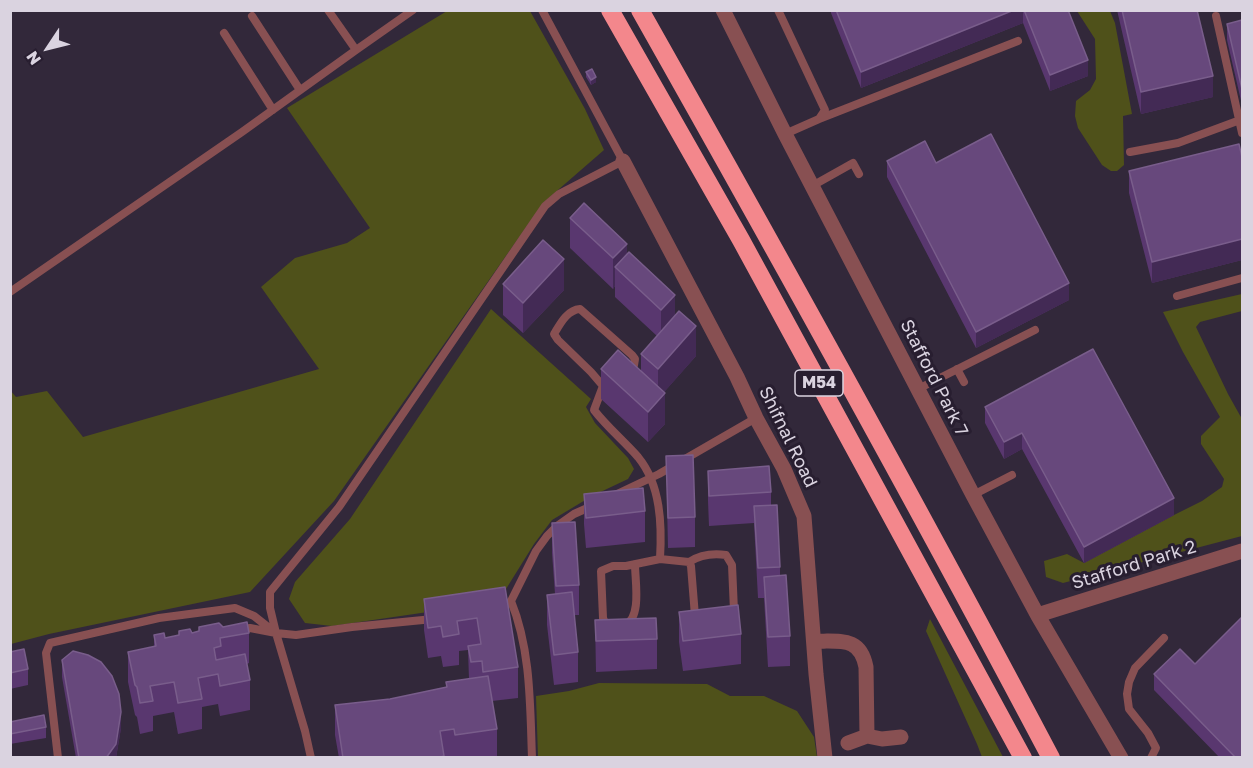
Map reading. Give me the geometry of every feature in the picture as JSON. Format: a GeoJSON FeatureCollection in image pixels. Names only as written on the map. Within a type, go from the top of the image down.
{"type":"FeatureCollection","features":[{"type":"Feature","properties":{"kind":"highway","name":"M54"},"geometry":{"type":"LineString","coordinates":[[610,10],[741,240],[1023,758]]}},
{"type":"Feature","properties":{"kind":"highway","name":"M54"},"geometry":{"type":"LineString","coordinates":[[640,10],[776,251],[1051,758]]}},
{"type":"Feature","properties":{"kind":"street","name":"Stafford Park 7"},"geometry":{"type":"LineString","coordinates":[[723,10],[973,495],[1038,616],[1121,758]]}},
{"type":"Feature","properties":{"kind":"street","name":"Shifnal Road"},"geometry":{"type":"LineString","coordinates":[[623,161],[784,469],[804,516],[825,758]]}},
{"type":"Feature","properties":{"kind":"street","name":"Stafford Park 2"},"geometry":{"type":"LineString","coordinates":[[1038,616],[1242,551]]}},
{"type":"Feature","properties":{"kind":"street"},"geometry":{"type":"LineString","coordinates":[[814,641],[846,642],[860,649],[866,667],[867,736]]}},
{"type":"Feature","properties":{"kind":"street"},"geometry":{"type":"LineString","coordinates":[[848,743],[867,736],[882,739],[901,737]]}},
{"type":"Feature","properties":{"kind":"lane"},"geometry":{"type":"LineString","coordinates":[[328,10],[356,50]]}},
{"type":"Feature","properties":{"kind":"lane"},"geometry":{"type":"LineString","coordinates":[[10,292],[413,10]]}},
{"type":"Feature","properties":{"kind":"lane"},"geometry":{"type":"LineString","coordinates":[[311,758],[276,633],[270,608],[270,592],[339,507],[545,206],[559,194],[623,161],[542,10]]}},
{"type":"Feature","properties":{"kind":"lane"},"geometry":{"type":"LineString","coordinates":[[778,10],[825,110],[819,119]]}},
{"type":"Feature","properties":{"kind":"lane"},"geometry":{"type":"LineString","coordinates":[[252,16],[300,90]]}},
{"type":"Feature","properties":{"kind":"lane"},"geometry":{"type":"LineString","coordinates":[[1216,16],[1242,133]]}},
{"type":"Feature","properties":{"kind":"lane"},"geometry":{"type":"LineString","coordinates":[[224,33],[273,110]]}},
{"type":"Feature","properties":{"kind":"lane"},"geometry":{"type":"LineString","coordinates":[[785,134],[1018,41]]}},
{"type":"Feature","properties":{"kind":"lane"},"geometry":{"type":"LineString","coordinates":[[1130,152],[1178,143],[1240,120]]}},
{"type":"Feature","properties":{"kind":"lane"},"geometry":{"type":"LineString","coordinates":[[812,186],[853,163],[859,174]]}},
{"type":"Feature","properties":{"kind":"lane"},"geometry":{"type":"LineString","coordinates":[[1177,296],[1242,278]]}},
{"type":"Feature","properties":{"kind":"lane"},"geometry":{"type":"LineString","coordinates":[[620,377],[634,364],[635,359],[580,309],[574,309],[561,322],[554,334],[569,353],[606,385],[594,410],[639,458],[648,471],[658,499],[660,560]]}},
{"type":"Feature","properties":{"kind":"lane"},"geometry":{"type":"LineString","coordinates":[[918,389],[1035,330]]}},
{"type":"Feature","properties":{"kind":"lane"},"geometry":{"type":"LineString","coordinates":[[957,369],[964,382]]}},
{"type":"Feature","properties":{"kind":"lane"},"geometry":{"type":"LineString","coordinates":[[489,612],[511,601],[536,551],[557,526],[574,514],[650,478],[756,418]]}},
{"type":"Feature","properties":{"kind":"lane"},"geometry":{"type":"LineString","coordinates":[[973,495],[1011,475]]}},
{"type":"Feature","properties":{"kind":"lane"},"geometry":{"type":"LineString","coordinates":[[635,564],[636,602],[632,621],[628,625],[616,627],[605,623],[601,571],[613,566],[660,560],[689,562],[698,557],[717,554],[726,555],[732,565],[734,611],[730,619],[724,621]]}},
{"type":"Feature","properties":{"kind":"lane"},"geometry":{"type":"LineString","coordinates":[[689,562],[693,572],[695,616],[701,621]]}},
{"type":"Feature","properties":{"kind":"lane"},"geometry":{"type":"LineString","coordinates":[[511,601],[522,639],[531,695],[532,758]]}},
{"type":"Feature","properties":{"kind":"lane"},"geometry":{"type":"LineString","coordinates":[[58,758],[46,653],[50,643],[159,618],[235,608],[254,616],[276,633]]}},
{"type":"Feature","properties":{"kind":"lane"},"geometry":{"type":"LineString","coordinates":[[232,632],[250,628],[296,635],[445,618]]}},
{"type":"Feature","properties":{"kind":"lane"},"geometry":{"type":"LineString","coordinates":[[1151,758],[1156,748],[1130,709],[1126,694],[1134,668],[1164,638]]}},
{"type":"Feature","properties":{"kind":"shaded area"},"geometry":{"type":"Polygon","coordinates":[[[447,11],[530,11],[585,109],[604,150],[543,203],[334,501],[250,592],[11,644],[10,390],[16,397],[47,391],[83,437],[319,369],[261,287],[295,258],[347,243],[370,228],[287,108],[447,11]]]}},
{"type":"Feature","properties":{"kind":"shaded area"},"geometry":{"type":"Polygon","coordinates":[[[1077,11],[1110,11],[1115,23],[1132,114],[1123,116],[1124,165],[1117,171],[1111,171],[1102,165],[1078,128],[1075,116],[1076,101],[1090,90],[1096,79],[1095,39],[1077,11]]]}},
{"type":"Feature","properties":{"kind":"shaded area"},"geometry":{"type":"Polygon","coordinates":[[[1242,294],[1242,311],[1200,322],[1196,327],[1242,419],[1242,536],[1063,583],[1046,577],[1044,561],[1067,554],[1084,563],[1202,501],[1222,487],[1224,479],[1201,444],[1201,436],[1220,417],[1163,312],[1242,294]]]}},
{"type":"Feature","properties":{"kind":"shaded area"},"geometry":{"type":"Polygon","coordinates":[[[491,309],[591,399],[586,407],[595,423],[628,458],[634,469],[628,479],[592,496],[552,520],[506,589],[495,600],[476,605],[332,626],[305,623],[289,599],[295,582],[350,519],[491,309]]]}},
{"type":"Feature","properties":{"kind":"shaded area"},"geometry":{"type":"Polygon","coordinates":[[[930,619],[1003,757],[982,757],[926,631],[930,619]]]}},
{"type":"Feature","properties":{"kind":"shaded area"},"geometry":{"type":"Polygon","coordinates":[[[599,683],[707,684],[730,696],[764,696],[797,711],[814,737],[817,757],[538,757],[536,696],[599,683]]]}},
{"type":"Feature","properties":{"kind":"building"},"geometry":{"type":"Polygon","coordinates":[[[836,10],[1014,10],[861,72],[836,10]]]}},
{"type":"Feature","properties":{"kind":"building"},"geometry":{"type":"Polygon","coordinates":[[[1024,10],[1068,10],[1088,60],[1050,75],[1024,10]]]}},
{"type":"Feature","properties":{"kind":"building"},"geometry":{"type":"Polygon","coordinates":[[[1122,10],[1197,10],[1213,76],[1141,92],[1122,10]]]}},
{"type":"Feature","properties":{"kind":"building"},"geometry":{"type":"Polygon","coordinates":[[[1242,20],[1242,89],[1227,24],[1242,20]]]}},
{"type":"Feature","properties":{"kind":"building"},"geometry":{"type":"Polygon","coordinates":[[[592,69],[596,77],[591,80],[586,72],[592,69]]]}},
{"type":"Feature","properties":{"kind":"building"},"geometry":{"type":"Polygon","coordinates":[[[991,134],[1069,283],[976,332],[887,161],[925,141],[936,163],[991,134]]]}},
{"type":"Feature","properties":{"kind":"building"},"geometry":{"type":"Polygon","coordinates":[[[1239,144],[1242,157],[1242,239],[1152,262],[1129,171],[1239,144]]]}},
{"type":"Feature","properties":{"kind":"building"},"geometry":{"type":"Polygon","coordinates":[[[584,203],[627,244],[613,258],[570,218],[584,203]]]}},
{"type":"Feature","properties":{"kind":"building"},"geometry":{"type":"Polygon","coordinates":[[[543,240],[564,259],[523,303],[503,284],[543,240]]]}},
{"type":"Feature","properties":{"kind":"building"},"geometry":{"type":"Polygon","coordinates":[[[629,252],[675,295],[661,310],[615,267],[629,252]]]}},
{"type":"Feature","properties":{"kind":"building"},"geometry":{"type":"Polygon","coordinates":[[[679,311],[696,326],[658,369],[641,354],[679,311]]]}},
{"type":"Feature","properties":{"kind":"building"},"geometry":{"type":"Polygon","coordinates":[[[1093,349],[1174,498],[1084,547],[1022,433],[1004,442],[985,407],[1093,349]]]}},
{"type":"Feature","properties":{"kind":"building"},"geometry":{"type":"Polygon","coordinates":[[[618,350],[665,393],[648,412],[601,369],[618,350]]]}},
{"type":"Feature","properties":{"kind":"building"},"geometry":{"type":"Polygon","coordinates":[[[693,455],[695,517],[668,518],[666,456],[693,455]]]}},
{"type":"Feature","properties":{"kind":"building"},"geometry":{"type":"Polygon","coordinates":[[[769,466],[771,492],[709,496],[708,471],[769,466]]]}},
{"type":"Feature","properties":{"kind":"building"},"geometry":{"type":"Polygon","coordinates":[[[643,488],[645,511],[586,518],[584,494],[643,488]]]}},
{"type":"Feature","properties":{"kind":"building"},"geometry":{"type":"Polygon","coordinates":[[[777,505],[780,567],[758,568],[754,506],[777,505]]]}},
{"type":"Feature","properties":{"kind":"building"},"geometry":{"type":"Polygon","coordinates":[[[575,522],[579,585],[556,586],[552,523],[575,522]]]}},
{"type":"Feature","properties":{"kind":"building"},"geometry":{"type":"Polygon","coordinates":[[[786,575],[790,636],[768,637],[764,577],[786,575]]]}},
{"type":"Feature","properties":{"kind":"building"},"geometry":{"type":"Polygon","coordinates":[[[505,587],[518,667],[483,672],[482,661],[471,662],[468,646],[481,644],[477,618],[457,621],[459,634],[443,637],[441,626],[428,628],[424,599],[505,587]]]}},
{"type":"Feature","properties":{"kind":"building"},"geometry":{"type":"Polygon","coordinates":[[[572,592],[578,652],[554,655],[547,595],[572,592]]]}},
{"type":"Feature","properties":{"kind":"building"},"geometry":{"type":"Polygon","coordinates":[[[738,605],[741,634],[683,641],[679,612],[738,605]]]}},
{"type":"Feature","properties":{"kind":"building"},"geometry":{"type":"Polygon","coordinates":[[[1242,617],[1242,758],[1236,758],[1154,674],[1180,649],[1195,664],[1242,617]]]}},
{"type":"Feature","properties":{"kind":"building"},"geometry":{"type":"Polygon","coordinates":[[[656,618],[657,639],[596,641],[595,620],[656,618]]]}},
{"type":"Feature","properties":{"kind":"building"},"geometry":{"type":"Polygon","coordinates":[[[247,622],[249,633],[220,638],[221,646],[214,648],[216,660],[245,654],[250,680],[220,686],[218,674],[198,678],[202,699],[178,703],[174,682],[150,686],[153,701],[140,703],[128,652],[156,646],[154,635],[164,633],[165,638],[179,635],[179,631],[190,629],[192,633],[199,631],[199,627],[219,623],[223,627],[247,622]]]}},
{"type":"Feature","properties":{"kind":"building"},"geometry":{"type":"Polygon","coordinates":[[[24,649],[28,669],[10,673],[10,652],[24,649]]]}},
{"type":"Feature","properties":{"kind":"building"},"geometry":{"type":"Polygon","coordinates":[[[73,651],[101,662],[112,676],[119,694],[121,712],[116,744],[106,758],[79,758],[62,660],[73,651]]]}},
{"type":"Feature","properties":{"kind":"building"},"geometry":{"type":"Polygon","coordinates":[[[488,676],[497,729],[455,735],[454,729],[440,731],[444,756],[437,758],[343,758],[335,705],[390,699],[447,687],[446,682],[488,676]]]}},
{"type":"Feature","properties":{"kind":"building"},"geometry":{"type":"Polygon","coordinates":[[[44,715],[46,727],[10,734],[10,722],[44,715]]]}}]}
